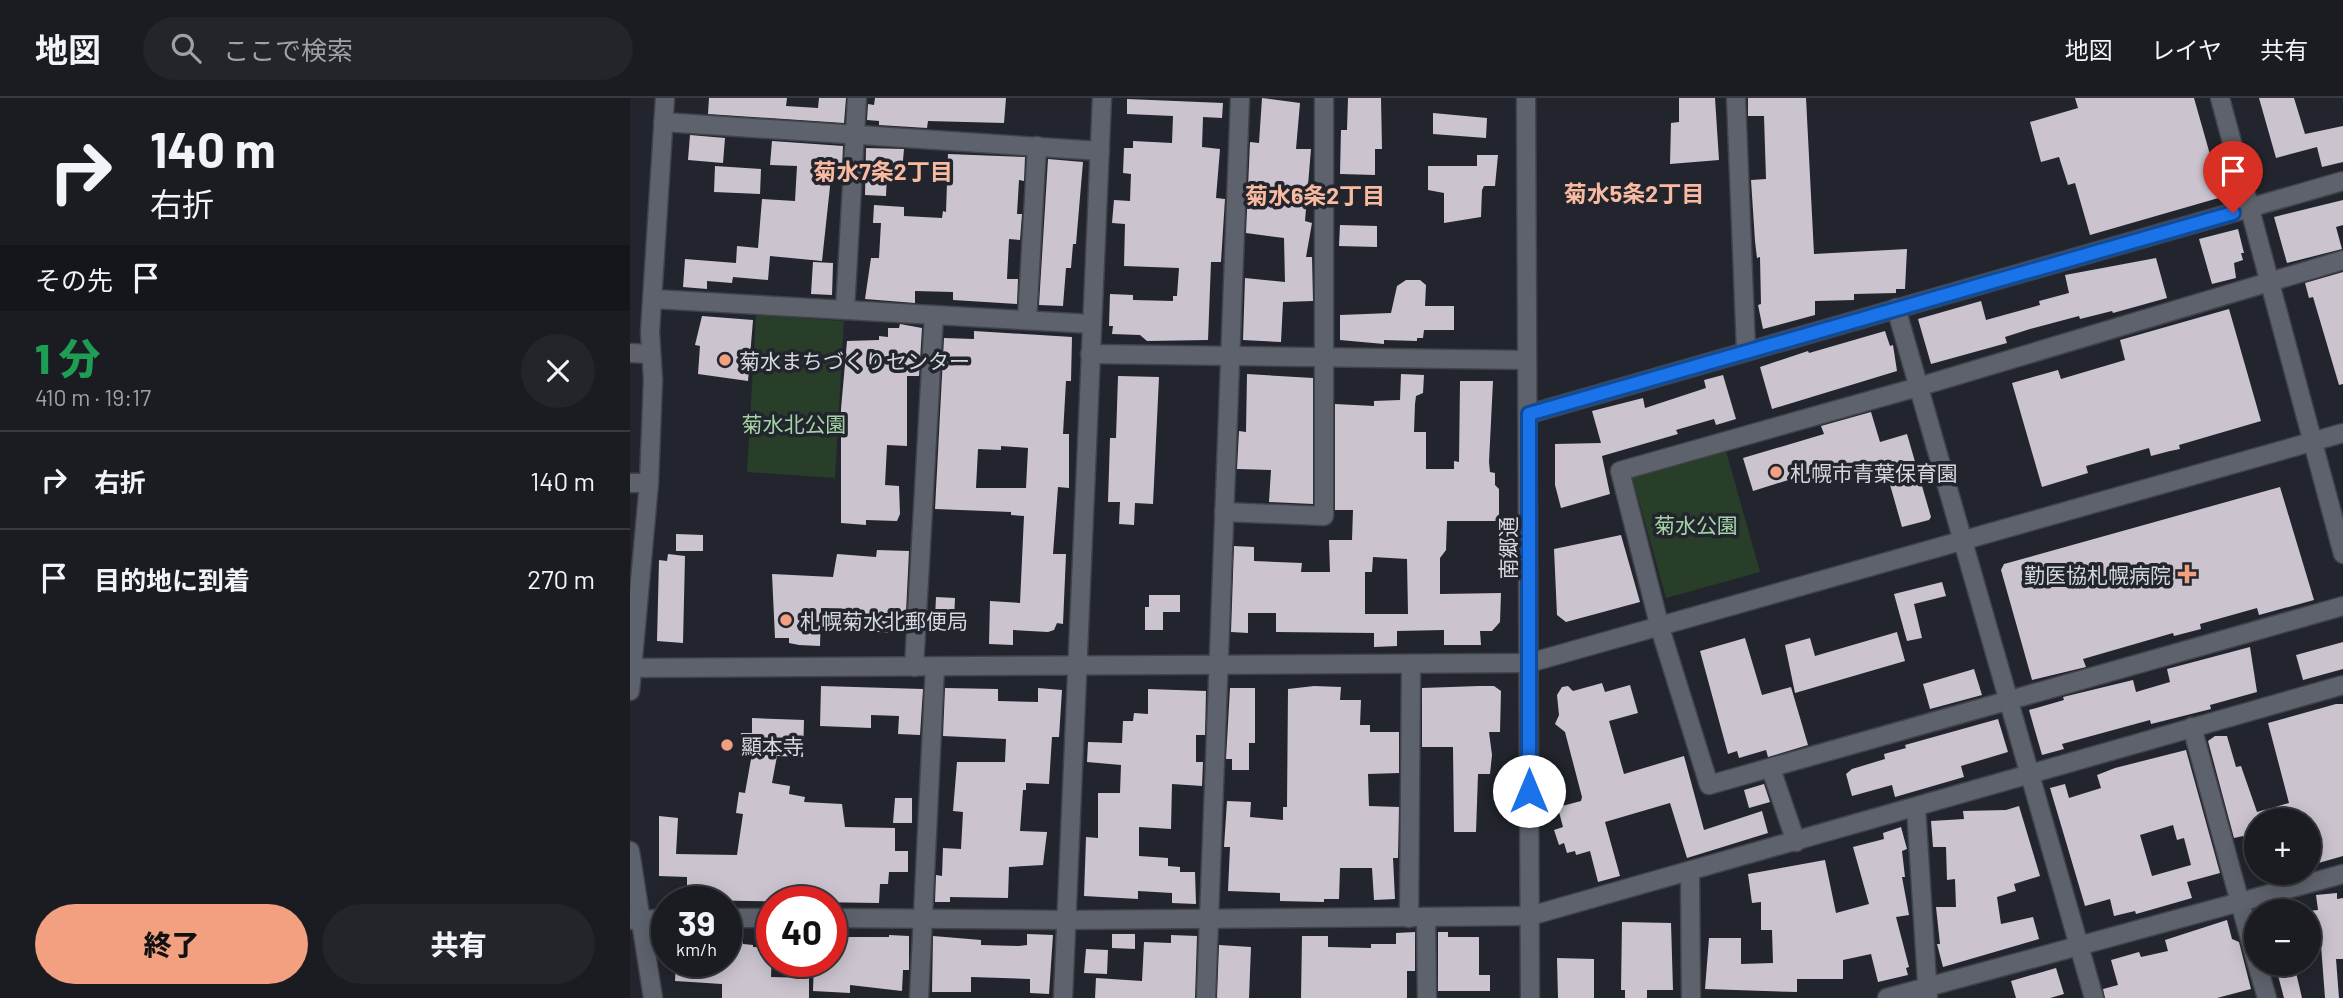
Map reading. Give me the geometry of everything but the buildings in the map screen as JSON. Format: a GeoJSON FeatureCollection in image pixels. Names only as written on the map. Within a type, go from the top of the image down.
{"type":"FeatureCollection","features":[{"type":"Feature","properties":{"kind":"street"},"geometry":{"type":"LineString","coordinates":[[630,691],[649,483],[653,299],[665,98]]}},
{"type":"Feature","properties":{"kind":"street"},"geometry":{"type":"LineString","coordinates":[[845,310],[857,98]]}},
{"type":"Feature","properties":{"kind":"street"},"geometry":{"type":"LineString","coordinates":[[1063,998],[1102,98]]}},
{"type":"Feature","properties":{"kind":"street"},"geometry":{"type":"LineString","coordinates":[[1206,998],[1240,98]]}},
{"type":"Feature","properties":{"kind":"street"},"geometry":{"type":"LineString","coordinates":[[1224,512],[1324,516],[1324,98]]}},
{"type":"Feature","properties":{"kind":"street","name":"南郷通"},"geometry":{"type":"LineString","coordinates":[[1526,98],[1530,998]]}},
{"type":"Feature","properties":{"kind":"street"},"geometry":{"type":"LineString","coordinates":[[1736,98],[1746,350]]}},
{"type":"Feature","properties":{"kind":"street"},"geometry":{"type":"LineString","coordinates":[[2220,98],[2343,554]]}},
{"type":"Feature","properties":{"kind":"street"},"geometry":{"type":"LineString","coordinates":[[663,122],[1100,151]]}},
{"type":"Feature","properties":{"kind":"street"},"geometry":{"type":"LineString","coordinates":[[1027,320],[1037,146]]}},
{"type":"Feature","properties":{"kind":"street"},"geometry":{"type":"LineString","coordinates":[[1529,414],[2343,181]]}},
{"type":"Feature","properties":{"kind":"street"},"geometry":{"type":"LineString","coordinates":[[2343,260],[1918,387],[1620,471],[1660,628],[1709,785],[2343,606]]}},
{"type":"Feature","properties":{"kind":"street"},"geometry":{"type":"LineString","coordinates":[[653,299],[1092,324]]}},
{"type":"Feature","properties":{"kind":"street"},"geometry":{"type":"LineString","coordinates":[[1896,308],[2094,998]]}},
{"type":"Feature","properties":{"kind":"street"},"geometry":{"type":"LineString","coordinates":[[914,667],[934,315]]}},
{"type":"Feature","properties":{"kind":"street"},"geometry":{"type":"LineString","coordinates":[[630,353],[651,354]]}},
{"type":"Feature","properties":{"kind":"street"},"geometry":{"type":"LineString","coordinates":[[1090,354],[1527,360]]}},
{"type":"Feature","properties":{"kind":"street"},"geometry":{"type":"LineString","coordinates":[[631,668],[1217,667],[1529,663],[2343,433]]}},
{"type":"Feature","properties":{"kind":"street"},"geometry":{"type":"LineString","coordinates":[[630,483],[649,483]]}},
{"type":"Feature","properties":{"kind":"street"},"geometry":{"type":"LineString","coordinates":[[1410,665],[1417,918],[1427,998]]}},
{"type":"Feature","properties":{"kind":"street"},"geometry":{"type":"LineString","coordinates":[[919,998],[935,667]]}},
{"type":"Feature","properties":{"kind":"street"},"geometry":{"type":"LineString","coordinates":[[847,918],[1066,920],[1530,916],[1690,873],[2030,772],[2343,685]]}},
{"type":"Feature","properties":{"kind":"street"},"geometry":{"type":"LineString","coordinates":[[2192,727],[2244,921]]}},
{"type":"Feature","properties":{"kind":"street"},"geometry":{"type":"LineString","coordinates":[[1771,769],[1796,842]]}},
{"type":"Feature","properties":{"kind":"street"},"geometry":{"type":"LineString","coordinates":[[1916,807],[1928,993]]}},
{"type":"Feature","properties":{"kind":"street"},"geometry":{"type":"LineString","coordinates":[[630,851],[635,920],[653,998]]}},
{"type":"Feature","properties":{"kind":"street"},"geometry":{"type":"LineString","coordinates":[[1690,873],[1691,998]]}},
{"type":"Feature","properties":{"kind":"street"},"geometry":{"type":"LineString","coordinates":[[1887,998],[1928,993],[2079,947],[2343,874]]}},
{"type":"Feature","properties":{"kind":"street"},"geometry":{"type":"LineString","coordinates":[[2260,976],[2267,998]]}},
{"type":"Feature","properties":{"kind":"green space","name":"菊水北公園"},"geometry":{"type":"Polygon","coordinates":[[[756,315],[844,321],[835,478],[747,472],[756,315]]]}},
{"type":"Feature","properties":{"kind":"green space","name":"菊水公園"},"geometry":{"type":"Polygon","coordinates":[[[1726,451],[1760,572],[1666,598],[1632,476],[1726,451]]]}},
{"type":"Feature","properties":{"kind":"place","name":"菊水まちづくりセンター"},"geometry":{"type":"Point","coordinates":[725,360]}},
{"type":"Feature","properties":{"kind":"place","name":"札幌市青葉保育園"},"geometry":{"type":"Point","coordinates":[1776,472]}},
{"type":"Feature","properties":{"kind":"place","name":"勤医協札幌病院"},"geometry":{"type":"Point","coordinates":[2187,574]}},
{"type":"Feature","properties":{"kind":"place","name":"札幌菊水北郵便局"},"geometry":{"type":"Point","coordinates":[786,620]}},
{"type":"Feature","properties":{"kind":"place","name":"顯本寺"},"geometry":{"type":"Point","coordinates":[727,745]}},
{"type":"Feature","properties":{"kind":"district","name":"菊水7条2丁目"},"geometry":{"type":"Point","coordinates":[883,171]}},
{"type":"Feature","properties":{"kind":"district","name":"菊水5条2丁目"},"geometry":{"type":"Point","coordinates":[1634,193]}},
{"type":"Feature","properties":{"kind":"district","name":"菊水6条2丁目"},"geometry":{"type":"Point","coordinates":[1315,195]}},
{"type":"Feature","properties":{"kind":"route"},"geometry":{"type":"LineString","coordinates":[[1529,791],[1529,414],[2233,213]]}}]}
